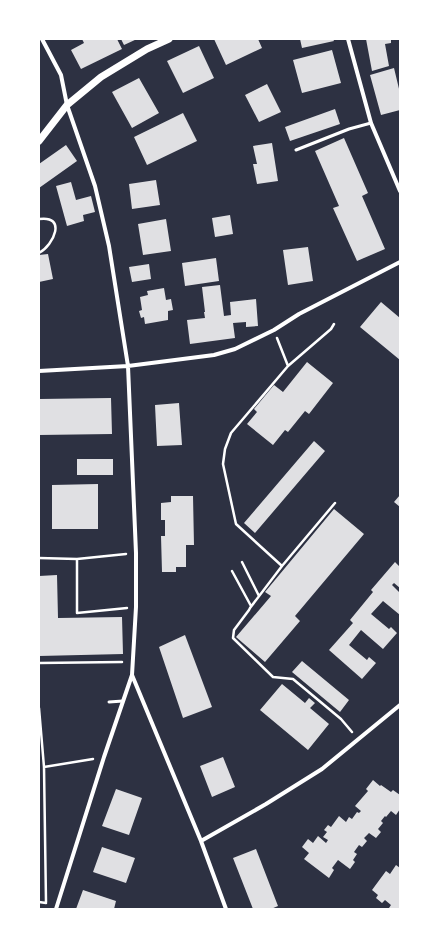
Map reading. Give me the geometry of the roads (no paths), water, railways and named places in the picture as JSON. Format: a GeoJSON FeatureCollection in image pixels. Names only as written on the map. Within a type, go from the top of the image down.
{"type":"FeatureCollection","features":[{"type":"Feature","properties":{"kind":"street"},"geometry":{"type":"LineString","coordinates":[[42,39],[61,75],[67,104],[95,186],[109,246],[128,366],[136,553],[136,607],[132,675],[56,907]]}},
{"type":"Feature","properties":{"kind":"street"},"geometry":{"type":"LineString","coordinates":[[39,141],[67,104],[101,78],[147,49],[170,39]]}},
{"type":"Feature","properties":{"kind":"street"},"geometry":{"type":"LineString","coordinates":[[348,39],[371,123],[400,191]]}},
{"type":"Feature","properties":{"kind":"street"},"geometry":{"type":"LineString","coordinates":[[39,370],[128,366],[214,355],[235,349],[274,330],[299,314],[400,262]]}},
{"type":"Feature","properties":{"kind":"street"},"geometry":{"type":"LineString","coordinates":[[132,675],[201,841],[226,909]]}},
{"type":"Feature","properties":{"kind":"street"},"geometry":{"type":"LineString","coordinates":[[201,841],[322,770],[400,705]]}},
{"type":"Feature","properties":{"kind":"lane"},"geometry":{"type":"LineString","coordinates":[[296,150],[349,128],[371,123]]}},
{"type":"Feature","properties":{"kind":"lane"},"geometry":{"type":"LineString","coordinates":[[109,702],[123,701]]}}]}
